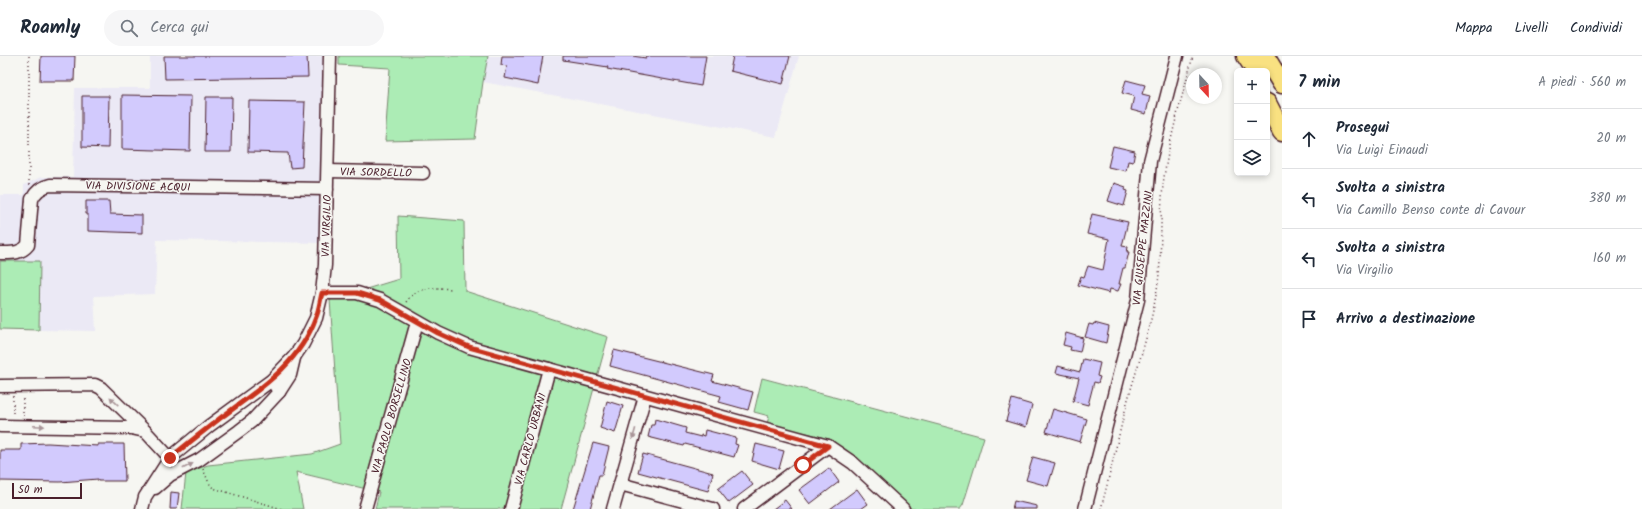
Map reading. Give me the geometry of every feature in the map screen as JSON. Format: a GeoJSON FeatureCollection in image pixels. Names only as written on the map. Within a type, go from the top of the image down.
{"type":"FeatureCollection","features":[{"type":"Feature","properties":{"kind":"highway"},"geometry":{"type":"LineString","coordinates":[[1245,56],[1250,68]]}},
{"type":"Feature","properties":{"kind":"highway"},"geometry":{"type":"LineString","coordinates":[[1245,56],[1254,68]]}},
{"type":"Feature","properties":{"kind":"highway"},"geometry":{"type":"LineString","coordinates":[[1265,56],[1282,84]]}},
{"type":"Feature","properties":{"kind":"highway"},"geometry":{"type":"LineString","coordinates":[[1272,56],[1282,70]]}},
{"type":"Feature","properties":{"kind":"highway"},"geometry":{"type":"LineString","coordinates":[[1270,94],[1282,113]]}},
{"type":"Feature","properties":{"kind":"highway"},"geometry":{"type":"LineString","coordinates":[[1268,104],[1282,132]]}},
{"type":"Feature","properties":{"kind":"street","name":"VIA VIRGILIO"},"geometry":{"type":"LineString","coordinates":[[142,509],[146,497],[170,458],[209,426],[272,380],[294,357],[303,344],[316,318],[322,293],[325,265],[330,56]]}},
{"type":"Feature","properties":{"kind":"street","name":"VIA GIUSEPPE MAZZINI"},"geometry":{"type":"LineString","coordinates":[[1086,509],[1138,300],[1150,161],[1177,56]]}},
{"type":"Feature","properties":{"kind":"street","name":"VIA SORDELLO"},"geometry":{"type":"LineString","coordinates":[[328,172],[423,173]]}},
{"type":"Feature","properties":{"kind":"street","name":"VIA DIVISIONE ACQUI"},"geometry":{"type":"LineString","coordinates":[[35,193],[39,189],[50,185],[328,189]]}},
{"type":"Feature","properties":{"kind":"street"},"geometry":{"type":"LineString","coordinates":[[0,253],[19,252],[24,250],[28,245],[31,205],[35,193]]}},
{"type":"Feature","properties":{"kind":"street"},"geometry":{"type":"LineString","coordinates":[[322,293],[357,293],[380,300],[448,339],[469,347],[828,446],[853,463],[896,507]]}},
{"type":"Feature","properties":{"kind":"street","name":"VIA PAOLO BORSELLINO"},"geometry":{"type":"LineString","coordinates":[[365,509],[417,322]]}},
{"type":"Feature","properties":{"kind":"street","name":"VIA VIRGILIO"},"geometry":{"type":"LineString","coordinates":[[146,497],[170,475],[199,460],[252,421],[279,392],[290,375],[294,357]]}},
{"type":"Feature","properties":{"kind":"street","name":"VIA CARLO URBANI"},"geometry":{"type":"LineString","coordinates":[[511,509],[549,370]]}},
{"type":"Feature","properties":{"kind":"street"},"geometry":{"type":"LineString","coordinates":[[272,380],[279,392]]}},
{"type":"Feature","properties":{"kind":"street"},"geometry":{"type":"LineString","coordinates":[[0,386],[95,385],[101,388],[133,425],[145,431],[170,458]]}},
{"type":"Feature","properties":{"kind":"street"},"geometry":{"type":"LineString","coordinates":[[613,509],[645,396]]}},
{"type":"Feature","properties":{"kind":"street"},"geometry":{"type":"LineString","coordinates":[[0,426],[133,425]]}},
{"type":"Feature","properties":{"kind":"street"},"geometry":{"type":"LineString","coordinates":[[744,509],[828,446]]}},
{"type":"Feature","properties":{"kind":"street"},"geometry":{"type":"LineString","coordinates":[[620,484],[713,509]]}},
{"type":"Feature","properties":{"kind":"path"},"geometry":{"type":"LineString","coordinates":[[29,56],[28,184],[35,193]]}},
{"type":"Feature","properties":{"kind":"path"},"geometry":{"type":"LineString","coordinates":[[18,386],[18,426]]}},
{"type":"Feature","properties":{"kind":"path"},"geometry":{"type":"LineString","coordinates":[[18,386],[18,426]]}},
{"type":"Feature","properties":{"kind":"path"},"geometry":{"type":"LineString","coordinates":[[199,460],[208,483],[213,488],[282,509]]}},
{"type":"Feature","properties":{"kind":"shaded area"},"geometry":{"type":"Polygon","coordinates":[[[150,56],[330,56],[326,243],[157,240],[155,294],[94,296],[96,331],[39,330],[40,262],[0,261],[0,195],[24,195],[24,185],[41,177],[73,177],[75,88],[150,88],[150,56]]]}},
{"type":"Feature","properties":{"kind":"shaded area"},"geometry":{"type":"Polygon","coordinates":[[[488,56],[799,56],[776,137],[483,82],[488,56]]]}},
{"type":"Feature","properties":{"kind":"green space"},"geometry":{"type":"Polygon","coordinates":[[[339,56],[488,56],[475,139],[385,141],[390,68],[339,65],[339,56]]]}},
{"type":"Feature","properties":{"kind":"green space"},"geometry":{"type":"Polygon","coordinates":[[[398,216],[464,221],[465,291],[608,337],[561,509],[375,509],[379,492],[296,472],[303,509],[182,509],[186,473],[208,465],[312,454],[340,444],[330,300],[399,279],[398,216]]]}},
{"type":"Feature","properties":{"kind":"green space"},"geometry":{"type":"Polygon","coordinates":[[[0,261],[40,261],[39,330],[0,329],[0,261]]]}},
{"type":"Feature","properties":{"kind":"green space"},"geometry":{"type":"Polygon","coordinates":[[[762,378],[984,437],[963,505],[960,509],[912,509],[845,449],[819,436],[767,424],[769,416],[754,412],[762,378]]]}},
{"type":"Feature","properties":{"kind":"building"},"geometry":{"type":"Polygon","coordinates":[[[41,56],[75,56],[74,81],[40,81],[41,56]]]}},
{"type":"Feature","properties":{"kind":"building"},"geometry":{"type":"Polygon","coordinates":[[[164,56],[307,56],[308,77],[165,79],[164,56]]]}},
{"type":"Feature","properties":{"kind":"building"},"geometry":{"type":"Polygon","coordinates":[[[502,56],[543,56],[538,85],[505,78],[507,66],[501,65],[502,56]]]}},
{"type":"Feature","properties":{"kind":"building"},"geometry":{"type":"Polygon","coordinates":[[[563,56],[632,56],[646,58],[646,56],[706,56],[701,86],[607,69],[608,67],[563,60],[563,56]]]}},
{"type":"Feature","properties":{"kind":"building"},"geometry":{"type":"Polygon","coordinates":[[[733,56],[790,56],[783,84],[730,71],[733,56]]]}},
{"type":"Feature","properties":{"kind":"building"},"geometry":{"type":"Polygon","coordinates":[[[1126,80],[1145,85],[1142,94],[1150,96],[1146,114],[1131,110],[1134,96],[1122,93],[1126,80]]]}},
{"type":"Feature","properties":{"kind":"building"},"geometry":{"type":"Polygon","coordinates":[[[122,95],[191,96],[190,151],[122,149],[122,95]]]}},
{"type":"Feature","properties":{"kind":"building"},"geometry":{"type":"Polygon","coordinates":[[[82,96],[109,96],[108,148],[82,147],[82,96]]]}},
{"type":"Feature","properties":{"kind":"building"},"geometry":{"type":"Polygon","coordinates":[[[206,97],[232,97],[231,152],[205,152],[206,97]]]}},
{"type":"Feature","properties":{"kind":"building"},"geometry":{"type":"Polygon","coordinates":[[[249,101],[305,102],[302,167],[290,168],[288,153],[248,152],[249,101]]]}},
{"type":"Feature","properties":{"kind":"building"},"geometry":{"type":"Polygon","coordinates":[[[1113,146],[1135,151],[1133,162],[1128,161],[1126,171],[1108,167],[1113,146]]]}},
{"type":"Feature","properties":{"kind":"building"},"geometry":{"type":"Polygon","coordinates":[[[1114,183],[1126,187],[1125,190],[1128,191],[1124,206],[1108,201],[1114,183]]]}},
{"type":"Feature","properties":{"kind":"building"},"geometry":{"type":"Polygon","coordinates":[[[86,201],[109,201],[110,214],[142,215],[142,233],[88,231],[86,201]]]}},
{"type":"Feature","properties":{"kind":"building"},"geometry":{"type":"Polygon","coordinates":[[[1092,214],[1128,222],[1122,246],[1128,247],[1127,252],[1129,252],[1125,268],[1123,268],[1119,284],[1121,284],[1118,291],[1110,289],[1109,293],[1078,285],[1081,276],[1084,277],[1088,266],[1103,270],[1109,239],[1087,234],[1092,214]]]}},
{"type":"Feature","properties":{"kind":"building"},"geometry":{"type":"Polygon","coordinates":[[[1094,323],[1109,327],[1106,343],[1085,337],[1089,324],[1093,325],[1094,323]]]}},
{"type":"Feature","properties":{"kind":"building"},"geometry":{"type":"Polygon","coordinates":[[[1066,333],[1083,338],[1080,352],[1070,350],[1071,347],[1063,345],[1066,333]]]}},
{"type":"Feature","properties":{"kind":"building"},"geometry":{"type":"Polygon","coordinates":[[[614,350],[714,375],[712,381],[753,392],[748,410],[719,402],[721,396],[610,366],[614,350]]]}},
{"type":"Feature","properties":{"kind":"building"},"geometry":{"type":"Polygon","coordinates":[[[1083,359],[1100,363],[1097,376],[1100,377],[1098,383],[1094,382],[1088,405],[1073,401],[1079,378],[1056,373],[1058,366],[1080,372],[1083,359]]]}},
{"type":"Feature","properties":{"kind":"building"},"geometry":{"type":"Polygon","coordinates":[[[1012,399],[1032,405],[1026,427],[1006,421],[1012,399]]]}},
{"type":"Feature","properties":{"kind":"building"},"geometry":{"type":"Polygon","coordinates":[[[607,401],[623,406],[615,433],[600,428],[607,401]]]}},
{"type":"Feature","properties":{"kind":"building"},"geometry":{"type":"Polygon","coordinates":[[[1053,409],[1087,419],[1080,442],[1046,432],[1053,409]]]}},
{"type":"Feature","properties":{"kind":"building"},"geometry":{"type":"Polygon","coordinates":[[[655,419],[686,428],[685,433],[701,437],[701,435],[704,436],[705,430],[736,438],[735,444],[738,445],[734,457],[685,444],[684,446],[648,437],[651,425],[654,425],[655,419]]]}},
{"type":"Feature","properties":{"kind":"building"},"geometry":{"type":"Polygon","coordinates":[[[48,443],[98,446],[98,444],[124,444],[125,481],[98,481],[98,479],[60,482],[0,481],[0,450],[21,450],[21,444],[48,443]]]}},
{"type":"Feature","properties":{"kind":"building"},"geometry":{"type":"Polygon","coordinates":[[[593,443],[609,447],[602,475],[599,475],[590,509],[573,509],[593,443]]]}},
{"type":"Feature","properties":{"kind":"building"},"geometry":{"type":"Polygon","coordinates":[[[756,444],[784,451],[779,469],[752,461],[756,444]]]}},
{"type":"Feature","properties":{"kind":"building"},"geometry":{"type":"Polygon","coordinates":[[[643,454],[713,473],[708,491],[638,472],[643,454]]]}},
{"type":"Feature","properties":{"kind":"building"},"geometry":{"type":"Polygon","coordinates":[[[1033,457],[1055,463],[1048,486],[1026,480],[1033,457]]]}},
{"type":"Feature","properties":{"kind":"building"},"geometry":{"type":"Polygon","coordinates":[[[829,468],[839,482],[810,504],[799,490],[829,468]]]}},
{"type":"Feature","properties":{"kind":"building"},"geometry":{"type":"Polygon","coordinates":[[[742,471],[753,485],[729,503],[718,489],[742,471]]]}},
{"type":"Feature","properties":{"kind":"building"},"geometry":{"type":"Polygon","coordinates":[[[857,489],[868,504],[861,509],[830,509],[857,489]]]}},
{"type":"Feature","properties":{"kind":"building"},"geometry":{"type":"Polygon","coordinates":[[[171,492],[179,493],[177,509],[170,509],[171,492]]]}},
{"type":"Feature","properties":{"kind":"building"},"geometry":{"type":"Polygon","coordinates":[[[785,500],[792,509],[773,509],[785,500]]]}},
{"type":"Feature","properties":{"kind":"building"},"geometry":{"type":"Polygon","coordinates":[[[1014,501],[1037,506],[1037,509],[1012,509],[1014,501]]]}},
{"type":"Feature","properties":{"kind":"route"},"geometry":{"type":"LineString","coordinates":[[170,458],[209,426],[272,380],[294,357],[303,344],[316,318],[322,293],[357,293],[380,300],[448,339],[469,347],[828,446],[803,465]]}}]}
